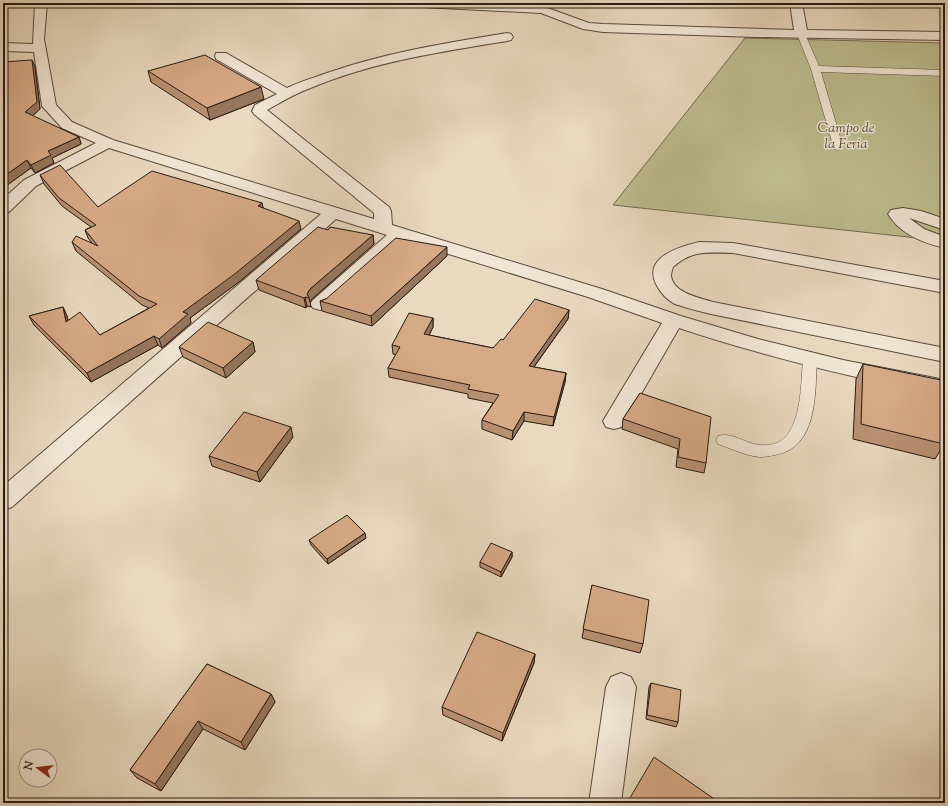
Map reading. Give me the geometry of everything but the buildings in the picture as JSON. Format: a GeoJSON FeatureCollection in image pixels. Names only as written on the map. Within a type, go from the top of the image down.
{"type":"FeatureCollection","features":[{"type":"Feature","properties":{"kind":"street"},"geometry":{"type":"LineString","coordinates":[[41,3],[38,38],[49,106],[67,125],[108,142],[595,293],[673,320],[810,360],[945,388]]}},
{"type":"Feature","properties":{"kind":"street"},"geometry":{"type":"LineString","coordinates":[[402,3],[542,10]]}},
{"type":"Feature","properties":{"kind":"street"},"geometry":{"type":"LineString","coordinates":[[527,3],[542,10],[588,26],[603,28],[801,34],[945,36]]}},
{"type":"Feature","properties":{"kind":"street"},"geometry":{"type":"LineString","coordinates":[[796,3],[801,34]]}},
{"type":"Feature","properties":{"kind":"street"},"geometry":{"type":"LineString","coordinates":[[383,227],[383,211],[259,110],[263,106],[286,93],[348,70],[403,55],[507,37]]}},
{"type":"Feature","properties":{"kind":"street"},"geometry":{"type":"LineString","coordinates":[[3,47],[39,48]]}},
{"type":"Feature","properties":{"kind":"street"},"geometry":{"type":"LineString","coordinates":[[221,56],[286,93]]}},
{"type":"Feature","properties":{"kind":"street"},"geometry":{"type":"LineString","coordinates":[[3,208],[30,183],[108,142]]}},
{"type":"Feature","properties":{"kind":"street"},"geometry":{"type":"LineString","coordinates":[[3,500],[334,212]]}},
{"type":"Feature","properties":{"kind":"street"},"geometry":{"type":"LineString","coordinates":[[945,226],[915,214],[902,212],[897,214],[899,220],[912,229],[945,243]]}},
{"type":"Feature","properties":{"kind":"street"},"geometry":{"type":"LineString","coordinates":[[320,304],[400,233]]}},
{"type":"Feature","properties":{"kind":"street"},"geometry":{"type":"LineString","coordinates":[[945,287],[734,248],[699,247],[677,254],[664,264],[662,277],[668,289],[681,298],[711,308],[945,355]]}},
{"type":"Feature","properties":{"kind":"street"},"geometry":{"type":"LineString","coordinates":[[614,421],[673,320]]}},
{"type":"Feature","properties":{"kind":"street"},"geometry":{"type":"LineString","coordinates":[[605,803],[621,687]]}},
{"type":"Feature","properties":{"kind":"lane"},"geometry":{"type":"LineString","coordinates":[[801,34],[816,69],[838,147]]}},
{"type":"Feature","properties":{"kind":"lane"},"geometry":{"type":"LineString","coordinates":[[816,69],[945,73]]}},
{"type":"Feature","properties":{"kind":"lane"},"geometry":{"type":"LineString","coordinates":[[724,440],[761,451],[784,446],[796,437],[806,416],[810,360]]}},
{"type":"Feature","properties":{"kind":"green space","name":"Campo de la Feria"},"geometry":{"type":"Polygon","coordinates":[[[745,38],[945,43],[945,241],[613,205],[745,38]]]}}]}
